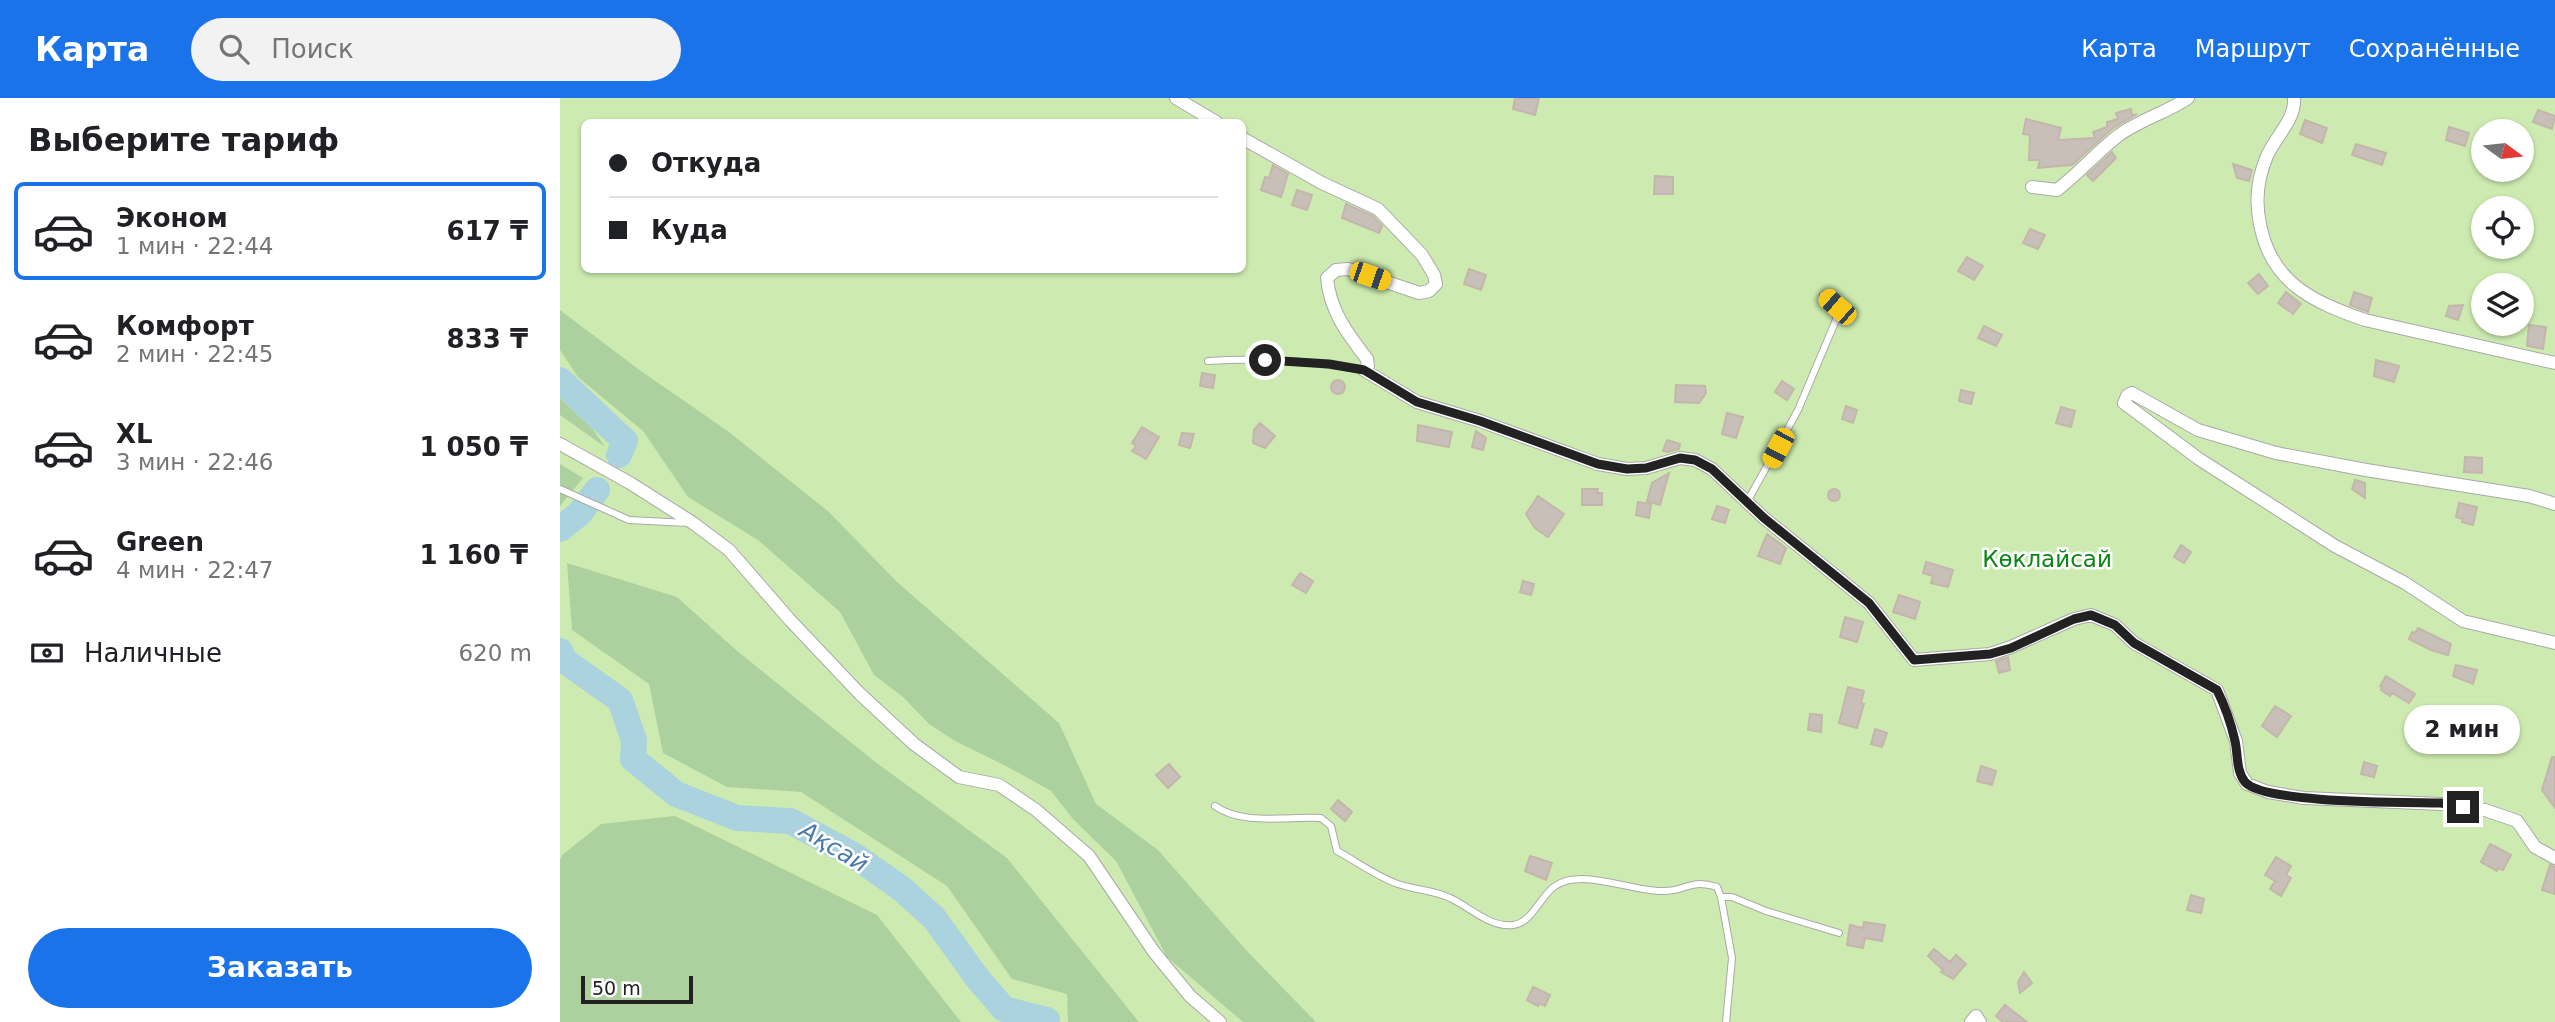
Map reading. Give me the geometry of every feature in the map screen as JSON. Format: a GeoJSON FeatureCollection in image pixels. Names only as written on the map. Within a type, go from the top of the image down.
{"type":"FeatureCollection","features":[{"type":"Feature","properties":{"kind":"street"},"geometry":{"type":"LineString","coordinates":[[1177,98],[1211,119]]}},
{"type":"Feature","properties":{"kind":"street"},"geometry":{"type":"LineString","coordinates":[[2032,187],[2057,190],[2121,134],[2150,116],[2172,109],[2188,98]]}},
{"type":"Feature","properties":{"kind":"street"},"geometry":{"type":"LineString","coordinates":[[2294,98],[2288,121],[2273,142],[2263,165],[2258,189],[2258,213],[2266,247],[2274,265],[2314,298],[2365,320],[2555,363]]}},
{"type":"Feature","properties":{"kind":"street"},"geometry":{"type":"LineString","coordinates":[[1246,140],[1322,183],[1378,209],[1422,254],[1436,284],[1419,293],[1348,269],[1336,270],[1327,278],[1329,296],[1337,317],[1367,359],[1368,366],[1364,370],[1417,402],[1480,421],[1598,464],[1627,469],[1646,468],[1680,458],[1695,460],[1712,469],[1747,502],[1869,603],[1914,660],[1990,654],[2011,648],[2074,619],[2091,615],[2115,625],[2134,643],[2217,690],[2235,741],[2240,773],[2247,784],[2267,792],[2304,798],[2441,803],[2485,810],[2517,821],[2535,847],[2555,858]]}},
{"type":"Feature","properties":{"kind":"street"},"geometry":{"type":"LineString","coordinates":[[2555,504],[2529,496],[2276,453],[2198,430],[2132,393],[2124,403],[2199,458],[2323,539],[2405,583],[2463,621],[2555,643]]}},
{"type":"Feature","properties":{"kind":"street"},"geometry":{"type":"LineString","coordinates":[[560,444],[630,483],[693,523],[729,550],[789,620],[859,693],[914,744],[959,777],[999,785],[1036,810],[1089,856],[1154,952],[1190,996],[1220,1022]]}},
{"type":"Feature","properties":{"kind":"street"},"geometry":{"type":"LineString","coordinates":[[1971,1022],[1976,1016],[1980,1022]]}},
{"type":"Feature","properties":{"kind":"lane"},"geometry":{"type":"LineString","coordinates":[[1747,502],[1798,410],[1836,320],[1837,307],[1823,295]]}},
{"type":"Feature","properties":{"kind":"lane"},"geometry":{"type":"LineString","coordinates":[[1208,361],[1283,360],[1364,370]]}},
{"type":"Feature","properties":{"kind":"lane"},"geometry":{"type":"LineString","coordinates":[[560,489],[629,520],[693,523]]}},
{"type":"Feature","properties":{"kind":"lane"},"geometry":{"type":"LineString","coordinates":[[1215,806],[1222,811],[1243,816],[1321,818],[1331,826],[1337,851],[1397,884],[1447,896],[1502,926],[1517,925],[1541,903],[1553,886],[1567,880],[1586,880],[1663,891],[1687,884],[1703,883],[1717,887],[1732,958],[1726,1022]]}},
{"type":"Feature","properties":{"kind":"lane"},"geometry":{"type":"LineString","coordinates":[[1721,897],[1732,897],[1766,911],[1839,933]]}},
{"type":"Feature","properties":{"kind":"green space","name":"Көклайсай"},"geometry":{"type":"Polygon","coordinates":[[[560,98],[2555,98],[2555,1022],[584,1022],[560,997],[560,98]]]}},
{"type":"Feature","properties":{"kind":"green space"},"geometry":{"type":"Polygon","coordinates":[[[560,310],[729,432],[829,512],[897,582],[1059,723],[1096,804],[1158,850],[1246,950],[1316,1022],[1243,1022],[1167,957],[1116,861],[1073,819],[1051,791],[955,741],[929,724],[902,696],[874,675],[840,612],[758,540],[688,497],[643,431],[578,377],[560,350],[560,310]]]}},
{"type":"Feature","properties":{"kind":"green space"},"geometry":{"type":"Polygon","coordinates":[[[560,398],[593,429],[605,447],[560,415],[560,398]]]}},
{"type":"Feature","properties":{"kind":"green space"},"geometry":{"type":"Polygon","coordinates":[[[560,464],[583,478],[560,506],[560,464]]]}},
{"type":"Feature","properties":{"kind":"green space"},"geometry":{"type":"Polygon","coordinates":[[[567,563],[677,597],[736,650],[874,761],[1007,858],[1139,1022],[1068,1022],[1067,994],[1012,979],[947,886],[801,792],[727,787],[663,753],[649,684],[572,630],[567,563]]]}},
{"type":"Feature","properties":{"kind":"green space"},"geometry":{"type":"Polygon","coordinates":[[[675,816],[877,915],[961,1022],[560,1022],[562,855],[601,824],[675,816]]]}},
{"type":"Feature","properties":{"kind":"building"},"geometry":{"type":"Polygon","coordinates":[[[1515,98],[1539,98],[1535,115],[1513,109],[1515,98]]]}},
{"type":"Feature","properties":{"kind":"building"},"geometry":{"type":"Polygon","coordinates":[[[2131,109],[2132,116],[2137,114],[2113,128],[2072,165],[2038,168],[2040,160],[2029,160],[2030,135],[2023,134],[2026,119],[2061,128],[2058,140],[2095,138],[2093,132],[2107,127],[2107,122],[2118,119],[2116,113],[2131,109]]]}},
{"type":"Feature","properties":{"kind":"building"},"geometry":{"type":"Polygon","coordinates":[[[2538,110],[2555,116],[2552,129],[2534,122],[2538,110]]]}},
{"type":"Feature","properties":{"kind":"building"},"geometry":{"type":"Polygon","coordinates":[[[2305,120],[2327,128],[2322,143],[2300,134],[2305,120]]]}},
{"type":"Feature","properties":{"kind":"building"},"geometry":{"type":"Polygon","coordinates":[[[2449,127],[2469,133],[2465,146],[2446,140],[2449,127]]]}},
{"type":"Feature","properties":{"kind":"building"},"geometry":{"type":"Polygon","coordinates":[[[2356,144],[2386,153],[2382,165],[2352,155],[2356,144]]]}},
{"type":"Feature","properties":{"kind":"building"},"geometry":{"type":"Polygon","coordinates":[[[2112,152],[2116,158],[2093,181],[2087,175],[2112,152]]]}},
{"type":"Feature","properties":{"kind":"building"},"geometry":{"type":"Polygon","coordinates":[[[2233,164],[2252,170],[2249,181],[2237,178],[2233,164]]]}},
{"type":"Feature","properties":{"kind":"building"},"geometry":{"type":"Polygon","coordinates":[[[1273,165],[1288,174],[1281,197],[1261,190],[1273,165]]]}},
{"type":"Feature","properties":{"kind":"building"},"geometry":{"type":"Polygon","coordinates":[[[1655,176],[1673,177],[1673,194],[1654,194],[1655,176]]]}},
{"type":"Feature","properties":{"kind":"building"},"geometry":{"type":"Polygon","coordinates":[[[1297,190],[1312,195],[1307,210],[1292,205],[1297,190]]]}},
{"type":"Feature","properties":{"kind":"building"},"geometry":{"type":"Polygon","coordinates":[[[1346,204],[1373,216],[1382,226],[1379,233],[1342,218],[1346,204]]]}},
{"type":"Feature","properties":{"kind":"building"},"geometry":{"type":"Polygon","coordinates":[[[2030,229],[2045,235],[2038,249],[2023,243],[2030,229]]]}},
{"type":"Feature","properties":{"kind":"building"},"geometry":{"type":"Polygon","coordinates":[[[1967,257],[1983,266],[1974,280],[1958,271],[1967,257]]]}},
{"type":"Feature","properties":{"kind":"building"},"geometry":{"type":"Polygon","coordinates":[[[1469,269],[1486,275],[1481,290],[1464,284],[1469,269]]]}},
{"type":"Feature","properties":{"kind":"building"},"geometry":{"type":"Polygon","coordinates":[[[2259,274],[2268,286],[2258,294],[2248,283],[2259,274]]]}},
{"type":"Feature","properties":{"kind":"building"},"geometry":{"type":"Polygon","coordinates":[[[2286,292],[2301,304],[2293,314],[2278,303],[2286,292]]]}},
{"type":"Feature","properties":{"kind":"building"},"geometry":{"type":"Polygon","coordinates":[[[2354,292],[2372,298],[2368,312],[2350,305],[2354,292]]]}},
{"type":"Feature","properties":{"kind":"building"},"geometry":{"type":"Polygon","coordinates":[[[2463,305],[2458,320],[2446,316],[2449,306],[2463,305]]]}},
{"type":"Feature","properties":{"kind":"building"},"geometry":{"type":"Polygon","coordinates":[[[1984,326],[2002,335],[1996,346],[1978,338],[1984,326]]]}},
{"type":"Feature","properties":{"kind":"building"},"geometry":{"type":"Polygon","coordinates":[[[2534,326],[2546,327],[2543,349],[2527,346],[2528,336],[2534,336],[2534,326]]]}},
{"type":"Feature","properties":{"kind":"building"},"geometry":{"type":"Polygon","coordinates":[[[2376,360],[2399,366],[2394,382],[2374,376],[2376,360]]]}},
{"type":"Feature","properties":{"kind":"building"},"geometry":{"type":"Polygon","coordinates":[[[1202,373],[1215,375],[1213,388],[1200,386],[1202,373]]]}},
{"type":"Feature","properties":{"kind":"building"},"geometry":{"type":"Polygon","coordinates":[[[1335,380],[1341,380],[1345,387],[1341,394],[1335,394],[1331,390],[1331,384],[1335,380]]]}},
{"type":"Feature","properties":{"kind":"building"},"geometry":{"type":"Polygon","coordinates":[[[1782,381],[1794,389],[1787,400],[1775,392],[1782,381]]]}},
{"type":"Feature","properties":{"kind":"building"},"geometry":{"type":"Polygon","coordinates":[[[1676,385],[1705,386],[1706,393],[1699,403],[1675,402],[1676,385]]]}},
{"type":"Feature","properties":{"kind":"building"},"geometry":{"type":"Polygon","coordinates":[[[1961,390],[1974,393],[1971,404],[1959,401],[1961,390]]]}},
{"type":"Feature","properties":{"kind":"building"},"geometry":{"type":"Polygon","coordinates":[[[1846,406],[1857,410],[1853,423],[1842,419],[1846,406]]]}},
{"type":"Feature","properties":{"kind":"building"},"geometry":{"type":"Polygon","coordinates":[[[2061,407],[2075,411],[2071,427],[2056,423],[2061,407]]]}},
{"type":"Feature","properties":{"kind":"building"},"geometry":{"type":"Polygon","coordinates":[[[1727,413],[1743,417],[1736,438],[1722,434],[1727,413]]]}},
{"type":"Feature","properties":{"kind":"building"},"geometry":{"type":"Polygon","coordinates":[[[1260,423],[1275,436],[1265,448],[1253,443],[1254,430],[1260,423]]]}},
{"type":"Feature","properties":{"kind":"building"},"geometry":{"type":"Polygon","coordinates":[[[1418,425],[1452,432],[1449,447],[1417,441],[1418,425]]]}},
{"type":"Feature","properties":{"kind":"building"},"geometry":{"type":"Polygon","coordinates":[[[1142,427],[1159,437],[1146,459],[1132,451],[1136,446],[1132,443],[1142,427]]]}},
{"type":"Feature","properties":{"kind":"building"},"geometry":{"type":"Polygon","coordinates":[[[1476,431],[1486,438],[1483,450],[1472,447],[1476,431]]]}},
{"type":"Feature","properties":{"kind":"building"},"geometry":{"type":"Polygon","coordinates":[[[1182,433],[1194,434],[1190,448],[1179,445],[1182,433]]]}},
{"type":"Feature","properties":{"kind":"building"},"geometry":{"type":"Polygon","coordinates":[[[1667,440],[1680,444],[1679,449],[1663,451],[1667,440]]]}},
{"type":"Feature","properties":{"kind":"building"},"geometry":{"type":"Polygon","coordinates":[[[2465,457],[2482,458],[2482,473],[2464,472],[2465,457]]]}},
{"type":"Feature","properties":{"kind":"building"},"geometry":{"type":"Polygon","coordinates":[[[1669,473],[1660,505],[1647,501],[1652,483],[1669,473]]]}},
{"type":"Feature","properties":{"kind":"building"},"geometry":{"type":"Polygon","coordinates":[[[2355,480],[2365,483],[2365,498],[2352,489],[2355,480]]]}},
{"type":"Feature","properties":{"kind":"building"},"geometry":{"type":"Polygon","coordinates":[[[1582,489],[1598,489],[1597,493],[1602,493],[1602,505],[1582,505],[1582,489]]]}},
{"type":"Feature","properties":{"kind":"building"},"geometry":{"type":"Polygon","coordinates":[[[1834,489],[1840,495],[1834,501],[1828,495],[1834,489]]]}},
{"type":"Feature","properties":{"kind":"building"},"geometry":{"type":"Polygon","coordinates":[[[1538,496],[1564,514],[1548,537],[1535,528],[1526,514],[1538,496]]]}},
{"type":"Feature","properties":{"kind":"building"},"geometry":{"type":"Polygon","coordinates":[[[1638,502],[1651,504],[1649,518],[1636,515],[1638,502]]]}},
{"type":"Feature","properties":{"kind":"building"},"geometry":{"type":"Polygon","coordinates":[[[2459,503],[2477,507],[2473,525],[2456,517],[2459,503]]]}},
{"type":"Feature","properties":{"kind":"building"},"geometry":{"type":"Polygon","coordinates":[[[1717,506],[1729,510],[1725,523],[1712,519],[1717,506]]]}},
{"type":"Feature","properties":{"kind":"building"},"geometry":{"type":"Polygon","coordinates":[[[1767,534],[1786,548],[1780,564],[1758,556],[1767,534]]]}},
{"type":"Feature","properties":{"kind":"building"},"geometry":{"type":"Polygon","coordinates":[[[2181,545],[2191,552],[2184,563],[2174,557],[2181,545]]]}},
{"type":"Feature","properties":{"kind":"building"},"geometry":{"type":"Polygon","coordinates":[[[1926,562],[1953,570],[1948,587],[1931,583],[1933,576],[1923,573],[1926,562]]]}},
{"type":"Feature","properties":{"kind":"building"},"geometry":{"type":"Polygon","coordinates":[[[1300,573],[1313,581],[1306,593],[1292,585],[1300,573]]]}},
{"type":"Feature","properties":{"kind":"building"},"geometry":{"type":"Polygon","coordinates":[[[1523,581],[1534,584],[1531,595],[1520,592],[1523,581]]]}},
{"type":"Feature","properties":{"kind":"building"},"geometry":{"type":"Polygon","coordinates":[[[1899,595],[1920,602],[1915,619],[1893,612],[1899,595]]]}},
{"type":"Feature","properties":{"kind":"building"},"geometry":{"type":"Polygon","coordinates":[[[1845,617],[1863,622],[1857,642],[1840,637],[1845,617]]]}},
{"type":"Feature","properties":{"kind":"building"},"geometry":{"type":"Polygon","coordinates":[[[2418,628],[2451,644],[2448,655],[2409,639],[2412,632],[2415,633],[2418,628]]]}},
{"type":"Feature","properties":{"kind":"building"},"geometry":{"type":"Polygon","coordinates":[[[2008,657],[2010,670],[1999,673],[1996,661],[2008,657]]]}},
{"type":"Feature","properties":{"kind":"building"},"geometry":{"type":"Polygon","coordinates":[[[2456,665],[2477,670],[2473,684],[2453,676],[2456,665]]]}},
{"type":"Feature","properties":{"kind":"building"},"geometry":{"type":"Polygon","coordinates":[[[2386,676],[2415,694],[2409,703],[2381,690],[2380,686],[2386,676]]]}},
{"type":"Feature","properties":{"kind":"building"},"geometry":{"type":"Polygon","coordinates":[[[1848,687],[1864,691],[1861,703],[1864,704],[1857,728],[1839,723],[1848,687]]]}},
{"type":"Feature","properties":{"kind":"building"},"geometry":{"type":"Polygon","coordinates":[[[2275,706],[2291,716],[2277,737],[2262,726],[2275,706]]]}},
{"type":"Feature","properties":{"kind":"building"},"geometry":{"type":"Polygon","coordinates":[[[1810,714],[1822,715],[1821,732],[1808,730],[1810,714]]]}},
{"type":"Feature","properties":{"kind":"building"},"geometry":{"type":"Polygon","coordinates":[[[1875,729],[1887,733],[1882,747],[1871,744],[1875,729]]]}},
{"type":"Feature","properties":{"kind":"building"},"geometry":{"type":"Polygon","coordinates":[[[2552,757],[2555,757],[2555,808],[2542,790],[2552,757]]]}},
{"type":"Feature","properties":{"kind":"building"},"geometry":{"type":"Polygon","coordinates":[[[2364,762],[2377,766],[2374,777],[2361,774],[2364,762]]]}},
{"type":"Feature","properties":{"kind":"building"},"geometry":{"type":"Polygon","coordinates":[[[1169,764],[1180,777],[1168,788],[1156,775],[1169,764]]]}},
{"type":"Feature","properties":{"kind":"building"},"geometry":{"type":"Polygon","coordinates":[[[1981,766],[1996,771],[1992,785],[1977,781],[1981,766]]]}},
{"type":"Feature","properties":{"kind":"building"},"geometry":{"type":"Polygon","coordinates":[[[1338,800],[1352,812],[1345,821],[1331,809],[1338,800]]]}},
{"type":"Feature","properties":{"kind":"building"},"geometry":{"type":"Polygon","coordinates":[[[2490,844],[2511,855],[2503,870],[2498,868],[2497,871],[2481,862],[2490,844]]]}},
{"type":"Feature","properties":{"kind":"building"},"geometry":{"type":"Polygon","coordinates":[[[1530,856],[1552,863],[1546,880],[1525,871],[1530,856]]]}},
{"type":"Feature","properties":{"kind":"building"},"geometry":{"type":"Polygon","coordinates":[[[2276,857],[2291,866],[2286,875],[2291,878],[2281,896],[2270,889],[2275,881],[2265,875],[2276,857]]]}},
{"type":"Feature","properties":{"kind":"building"},"geometry":{"type":"Polygon","coordinates":[[[2550,865],[2555,867],[2555,894],[2542,890],[2550,865]]]}},
{"type":"Feature","properties":{"kind":"building"},"geometry":{"type":"Polygon","coordinates":[[[2191,895],[2204,899],[2201,913],[2187,910],[2191,895]]]}},
{"type":"Feature","properties":{"kind":"building"},"geometry":{"type":"Polygon","coordinates":[[[1864,922],[1885,925],[1882,941],[1865,938],[1863,948],[1847,945],[1850,925],[1863,928],[1864,922]]]}},
{"type":"Feature","properties":{"kind":"building"},"geometry":{"type":"Polygon","coordinates":[[[1934,949],[1950,962],[1956,955],[1966,964],[1953,979],[1941,972],[1943,970],[1928,956],[1934,949]]]}},
{"type":"Feature","properties":{"kind":"building"},"geometry":{"type":"Polygon","coordinates":[[[2024,972],[2032,983],[2020,993],[2018,982],[2024,972]]]}},
{"type":"Feature","properties":{"kind":"building"},"geometry":{"type":"Polygon","coordinates":[[[1533,987],[1550,995],[1545,1006],[1539,1003],[1538,1006],[1527,1000],[1533,987]]]}},
{"type":"Feature","properties":{"kind":"building"},"geometry":{"type":"Polygon","coordinates":[[[2005,1005],[2027,1022],[2003,1022],[1996,1016],[2005,1005]]]}},
{"type":"Feature","properties":{"kind":"waterway","name":"Ақсай"},"geometry":{"type":"LineString","coordinates":[[560,380],[625,441],[619,455]]}},
{"type":"Feature","properties":{"kind":"waterway","name":"Ақсай"},"geometry":{"type":"LineString","coordinates":[[560,529],[580,513],[597,490]]}},
{"type":"Feature","properties":{"kind":"waterway","name":"Ақсай"},"geometry":{"type":"LineString","coordinates":[[560,651],[565,661],[620,700],[634,740],[633,759],[676,794],[737,818],[790,821],[855,856],[902,889],[934,918],[978,979],[1004,1009],[1047,1020],[1046,1022]]}},
{"type":"Feature","properties":{"kind":"route"},"geometry":{"type":"LineString","coordinates":[[1265,360],[1329,364],[1364,370],[1417,402],[1480,421],[1598,464],[1627,469],[1646,468],[1680,458],[1695,460],[1712,469],[1764,518],[1869,603],[1914,660],[1990,654],[2011,648],[2074,619],[2091,615],[2115,625],[2134,643],[2217,690],[2225,706],[2235,741],[2240,773],[2247,784],[2267,792],[2304,798],[2441,803],[2463,807]]}}]}
